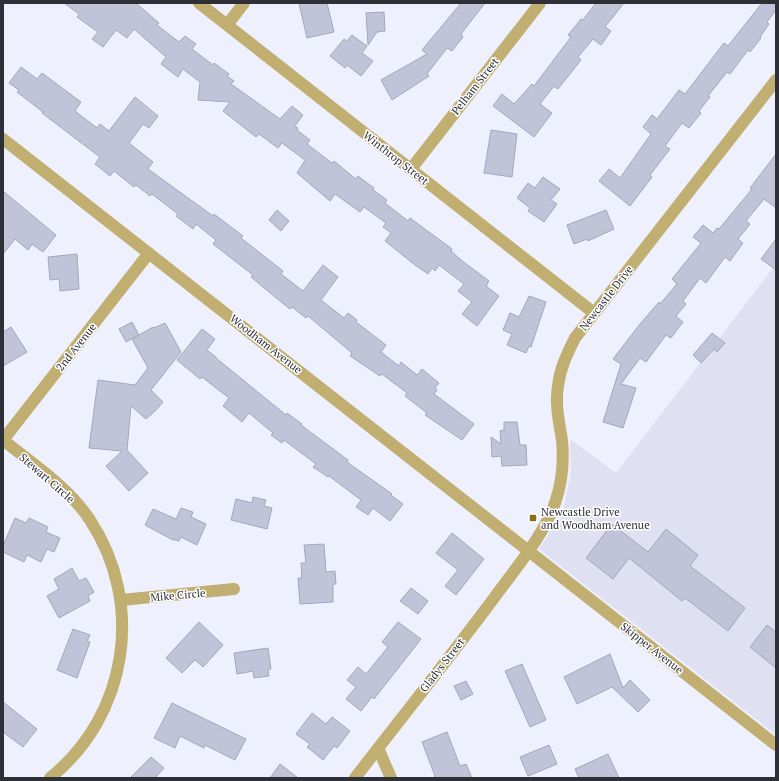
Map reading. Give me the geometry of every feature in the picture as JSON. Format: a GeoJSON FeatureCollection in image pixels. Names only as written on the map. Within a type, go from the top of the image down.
{"type":"FeatureCollection","features":[{"type":"Feature","properties":{"kind":"street","name":"Winthrop Street"},"geometry":{"type":"LineString","coordinates":[[199,3],[594,313]]}},
{"type":"Feature","properties":{"kind":"street"},"geometry":{"type":"LineString","coordinates":[[227,25],[244,3]]}},
{"type":"Feature","properties":{"kind":"street","name":"Pelham Street"},"geometry":{"type":"LineString","coordinates":[[410,169],[540,3]]}},
{"type":"Feature","properties":{"kind":"street","name":"Newcastle Drive"},"geometry":{"type":"LineString","coordinates":[[528,550],[550,516],[561,483],[563,469],[562,442],[557,404],[559,376],[565,358],[575,338],[776,80]]}},
{"type":"Feature","properties":{"kind":"street","name":"Woodham Avenue"},"geometry":{"type":"LineString","coordinates":[[3,139],[528,550]]}},
{"type":"Feature","properties":{"kind":"street","name":"2nd Avenue"},"geometry":{"type":"LineString","coordinates":[[3,440],[149,253]]}},
{"type":"Feature","properties":{"kind":"street","name":"Stewart Circle"},"geometry":{"type":"LineString","coordinates":[[3,440],[57,484],[89,520],[110,560],[121,600],[122,638],[120,659],[106,706],[79,750],[50,778]]}},
{"type":"Feature","properties":{"kind":"street","name":"Skipper Avenue"},"geometry":{"type":"LineString","coordinates":[[528,550],[776,745]]}},
{"type":"Feature","properties":{"kind":"street","name":"Gladys Street"},"geometry":{"type":"LineString","coordinates":[[355,778],[486,609],[528,550]]}},
{"type":"Feature","properties":{"kind":"street","name":"Mike Circle"},"geometry":{"type":"LineString","coordinates":[[121,600],[234,589]]}},
{"type":"Feature","properties":{"kind":"street"},"geometry":{"type":"LineString","coordinates":[[378,748],[391,778]]}},
{"type":"Feature","properties":{"kind":"shaded area"},"geometry":{"type":"Polygon","coordinates":[[[776,264],[776,735],[539,549],[557,521],[564,506],[571,472],[570,439],[616,473],[776,264]]]}},
{"type":"Feature","properties":{"kind":"building"},"geometry":{"type":"Polygon","coordinates":[[[64,3],[136,3],[159,23],[157,25],[179,42],[185,36],[196,44],[192,49],[213,65],[214,63],[229,74],[227,76],[234,81],[231,84],[280,119],[292,106],[303,115],[295,126],[298,128],[297,130],[310,140],[307,144],[332,163],[334,161],[356,179],[358,176],[374,188],[373,190],[387,200],[385,203],[408,221],[410,218],[452,249],[451,251],[461,260],[489,281],[486,286],[499,296],[477,326],[462,314],[472,302],[458,291],[464,284],[439,265],[435,271],[432,268],[428,274],[415,265],[385,241],[391,233],[383,227],[386,223],[364,207],[360,212],[335,194],[330,201],[297,173],[305,160],[282,143],[278,148],[259,134],[256,137],[223,111],[230,102],[198,100],[200,82],[183,69],[178,77],[161,64],[166,57],[134,29],[127,38],[116,30],[103,47],[92,39],[98,32],[77,17],[79,14],[64,3]]]}},
{"type":"Feature","properties":{"kind":"building"},"geometry":{"type":"Polygon","coordinates":[[[299,3],[327,3],[334,32],[307,38],[299,3]]]}},
{"type":"Feature","properties":{"kind":"building"},"geometry":{"type":"Polygon","coordinates":[[[461,3],[485,3],[461,34],[463,37],[452,51],[447,48],[427,74],[429,76],[392,100],[381,80],[427,54],[422,50],[461,3]]]}},
{"type":"Feature","properties":{"kind":"building"},"geometry":{"type":"Polygon","coordinates":[[[596,3],[624,3],[605,27],[611,31],[601,45],[593,39],[578,57],[581,60],[558,89],[554,86],[540,104],[552,113],[534,137],[493,106],[502,94],[514,104],[532,84],[534,86],[571,37],[568,35],[581,19],[583,20],[596,3]]]}},
{"type":"Feature","properties":{"kind":"building"},"geometry":{"type":"Polygon","coordinates":[[[762,3],[776,3],[776,10],[767,22],[769,24],[760,37],[761,38],[750,52],[748,50],[730,74],[727,72],[708,96],[710,97],[699,111],[701,113],[689,128],[682,123],[665,146],[670,149],[650,175],[652,177],[630,206],[599,181],[609,169],[620,178],[651,134],[643,127],[652,115],[657,119],[679,90],[685,94],[724,43],[728,46],[762,3]]]}},
{"type":"Feature","properties":{"kind":"building"},"geometry":{"type":"Polygon","coordinates":[[[384,12],[385,31],[377,32],[368,45],[366,13],[384,12]]]}},
{"type":"Feature","properties":{"kind":"building"},"geometry":{"type":"Polygon","coordinates":[[[352,35],[367,46],[362,53],[373,61],[361,76],[347,65],[345,68],[330,56],[344,39],[347,41],[352,35]]]}},
{"type":"Feature","properties":{"kind":"building"},"geometry":{"type":"Polygon","coordinates":[[[21,67],[37,79],[42,73],[81,102],[75,111],[97,128],[100,124],[109,131],[135,97],[158,116],[149,128],[143,124],[129,143],[153,162],[148,169],[213,216],[214,214],[243,236],[241,238],[283,271],[281,274],[303,291],[323,265],[338,277],[321,300],[344,318],[348,313],[357,320],[356,322],[386,345],[381,352],[399,366],[401,362],[417,375],[422,369],[439,383],[435,388],[437,390],[434,394],[474,424],[462,440],[425,415],[427,413],[405,396],[407,393],[382,374],[380,376],[350,356],[352,353],[308,316],[306,318],[292,307],[290,309],[275,297],[251,277],[253,275],[213,244],[216,240],[196,224],[193,229],[176,216],[178,214],[152,194],[150,196],[136,185],[134,187],[114,171],[110,176],[95,164],[100,157],[42,113],[43,112],[17,92],[19,90],[9,83],[21,67]]]}},
{"type":"Feature","properties":{"kind":"building"},"geometry":{"type":"Polygon","coordinates":[[[491,130],[517,134],[512,177],[484,173],[491,130]]]}},
{"type":"Feature","properties":{"kind":"building"},"geometry":{"type":"Polygon","coordinates":[[[776,154],[776,208],[764,199],[746,221],[750,224],[738,239],[743,243],[730,261],[725,257],[706,283],[700,278],[683,301],[686,304],[676,316],[683,322],[671,338],[666,335],[646,362],[640,358],[621,384],[636,388],[623,428],[603,422],[621,364],[613,359],[640,324],[677,284],[672,279],[701,243],[693,237],[703,225],[713,233],[717,228],[719,229],[752,189],[750,188],[776,154]]]}},
{"type":"Feature","properties":{"kind":"building"},"geometry":{"type":"Polygon","coordinates":[[[543,177],[560,189],[551,200],[557,204],[544,222],[528,211],[530,208],[517,198],[528,183],[535,188],[543,177]]]}},
{"type":"Feature","properties":{"kind":"building"},"geometry":{"type":"Polygon","coordinates":[[[3,191],[56,235],[43,252],[32,244],[28,250],[15,239],[3,254],[3,191]]]}},
{"type":"Feature","properties":{"kind":"building"},"geometry":{"type":"Polygon","coordinates":[[[277,210],[289,221],[281,231],[269,220],[277,210]]]}},
{"type":"Feature","properties":{"kind":"building"},"geometry":{"type":"Polygon","coordinates":[[[606,210],[614,229],[588,241],[587,239],[574,244],[567,225],[606,210]]]}},
{"type":"Feature","properties":{"kind":"building"},"geometry":{"type":"Polygon","coordinates":[[[776,239],[776,270],[761,259],[776,239]]]}},
{"type":"Feature","properties":{"kind":"building"},"geometry":{"type":"Polygon","coordinates":[[[77,254],[79,289],[60,291],[59,279],[50,280],[48,257],[77,254]]]}},
{"type":"Feature","properties":{"kind":"building"},"geometry":{"type":"Polygon","coordinates":[[[529,296],[546,302],[531,347],[529,346],[526,353],[507,345],[512,334],[503,330],[510,313],[519,317],[529,296]]]}},
{"type":"Feature","properties":{"kind":"building"},"geometry":{"type":"Polygon","coordinates":[[[132,322],[139,335],[126,342],[119,329],[132,322]]]}},
{"type":"Feature","properties":{"kind":"building"},"geometry":{"type":"Polygon","coordinates":[[[165,323],[181,352],[151,390],[163,402],[155,411],[146,419],[131,406],[127,450],[148,473],[129,491],[106,466],[122,451],[89,448],[98,380],[135,385],[148,368],[132,339],[153,327],[154,328],[165,323]]]}},
{"type":"Feature","properties":{"kind":"building"},"geometry":{"type":"Polygon","coordinates":[[[11,327],[27,352],[3,366],[3,332],[11,327]]]}},
{"type":"Feature","properties":{"kind":"building"},"geometry":{"type":"Polygon","coordinates":[[[202,329],[215,339],[207,350],[216,358],[286,415],[287,413],[302,424],[301,425],[348,460],[347,462],[392,494],[391,495],[403,504],[390,521],[373,508],[368,515],[356,507],[361,500],[329,476],[328,477],[313,467],[316,464],[284,440],[282,443],[271,435],[273,433],[249,413],[242,422],[223,406],[229,398],[202,377],[200,379],[177,360],[202,329]]]}},
{"type":"Feature","properties":{"kind":"building"},"geometry":{"type":"Polygon","coordinates":[[[712,333],[725,343],[717,352],[714,349],[701,363],[693,355],[712,333]]]}},
{"type":"Feature","properties":{"kind":"building"},"geometry":{"type":"Polygon","coordinates":[[[504,422],[517,422],[520,445],[526,445],[527,465],[502,466],[501,456],[492,457],[491,437],[501,444],[500,431],[504,430],[504,422]]]}},
{"type":"Feature","properties":{"kind":"building"},"geometry":{"type":"Polygon","coordinates":[[[253,497],[266,500],[264,506],[272,508],[267,529],[231,520],[236,499],[252,503],[253,497]]]}},
{"type":"Feature","properties":{"kind":"building"},"geometry":{"type":"Polygon","coordinates":[[[181,508],[193,512],[191,517],[206,524],[197,545],[181,537],[179,541],[171,539],[145,525],[153,509],[176,519],[181,508]]]}},
{"type":"Feature","properties":{"kind":"building"},"geometry":{"type":"Polygon","coordinates":[[[15,518],[26,523],[29,518],[48,527],[46,532],[60,538],[54,552],[47,549],[41,562],[27,555],[24,562],[3,552],[3,546],[15,518]]]}},
{"type":"Feature","properties":{"kind":"building"},"geometry":{"type":"Polygon","coordinates":[[[612,524],[648,552],[666,529],[698,555],[690,566],[745,608],[728,631],[685,598],[682,601],[629,558],[613,579],[586,558],[612,524]]]}},
{"type":"Feature","properties":{"kind":"building"},"geometry":{"type":"Polygon","coordinates":[[[452,533],[484,559],[456,595],[445,586],[458,570],[436,553],[452,533]]]}},
{"type":"Feature","properties":{"kind":"building"},"geometry":{"type":"Polygon","coordinates":[[[324,544],[326,572],[335,571],[336,584],[333,584],[333,602],[300,604],[298,578],[302,578],[301,563],[306,563],[304,545],[324,544]]]}},
{"type":"Feature","properties":{"kind":"building"},"geometry":{"type":"Polygon","coordinates":[[[72,568],[79,581],[86,578],[94,592],[88,596],[90,601],[59,618],[47,596],[59,589],[54,579],[72,568]]]}},
{"type":"Feature","properties":{"kind":"building"},"geometry":{"type":"Polygon","coordinates":[[[411,588],[428,601],[418,614],[400,601],[411,588]]]}},
{"type":"Feature","properties":{"kind":"building"},"geometry":{"type":"Polygon","coordinates":[[[199,622],[223,645],[203,667],[195,660],[182,673],[166,658],[199,622]]]}},
{"type":"Feature","properties":{"kind":"building"},"geometry":{"type":"Polygon","coordinates":[[[398,622],[421,639],[374,699],[372,697],[361,711],[346,699],[356,687],[347,680],[358,667],[366,674],[388,647],[382,642],[398,622]]]}},
{"type":"Feature","properties":{"kind":"building"},"geometry":{"type":"Polygon","coordinates":[[[767,625],[776,632],[776,668],[750,647],[767,625]]]}},
{"type":"Feature","properties":{"kind":"building"},"geometry":{"type":"Polygon","coordinates":[[[73,629],[90,635],[87,641],[90,642],[77,678],[57,670],[73,629]]]}},
{"type":"Feature","properties":{"kind":"building"},"geometry":{"type":"Polygon","coordinates":[[[268,648],[271,669],[268,669],[269,676],[254,678],[253,671],[237,674],[234,653],[268,648]]]}},
{"type":"Feature","properties":{"kind":"building"},"geometry":{"type":"Polygon","coordinates":[[[610,654],[623,688],[630,680],[650,700],[638,712],[612,687],[577,704],[564,677],[610,654]]]}},
{"type":"Feature","properties":{"kind":"building"},"geometry":{"type":"Polygon","coordinates":[[[522,664],[546,720],[530,727],[505,671],[522,664]]]}},
{"type":"Feature","properties":{"kind":"building"},"geometry":{"type":"Polygon","coordinates":[[[466,681],[473,694],[461,700],[454,686],[466,681]]]}},
{"type":"Feature","properties":{"kind":"building"},"geometry":{"type":"Polygon","coordinates":[[[3,702],[37,729],[23,747],[3,732],[3,702]]]}},
{"type":"Feature","properties":{"kind":"building"},"geometry":{"type":"Polygon","coordinates":[[[172,703],[246,739],[235,760],[205,745],[204,748],[180,736],[175,748],[154,738],[172,703]]]}},
{"type":"Feature","properties":{"kind":"building"},"geometry":{"type":"Polygon","coordinates":[[[312,713],[326,724],[332,717],[350,731],[337,748],[334,746],[323,760],[307,747],[310,744],[296,734],[312,713]]]}},
{"type":"Feature","properties":{"kind":"building"},"geometry":{"type":"Polygon","coordinates":[[[447,732],[460,766],[466,764],[472,778],[433,778],[435,776],[422,742],[447,732]]]}},
{"type":"Feature","properties":{"kind":"building"},"geometry":{"type":"Polygon","coordinates":[[[549,745],[557,764],[528,776],[520,757],[549,745]]]}},
{"type":"Feature","properties":{"kind":"building"},"geometry":{"type":"Polygon","coordinates":[[[608,754],[619,778],[579,778],[575,769],[608,754]]]}},
{"type":"Feature","properties":{"kind":"building"},"geometry":{"type":"Polygon","coordinates":[[[151,757],[164,768],[155,778],[130,778],[151,757]]]}},
{"type":"Feature","properties":{"kind":"building"},"geometry":{"type":"Polygon","coordinates":[[[280,764],[298,778],[270,778],[280,764]]]}},
{"type":"Feature","properties":{"kind":"place","name":"Newcastle Drive and Woodham Avenue"},"geometry":{"type":"Point","coordinates":[533,518]}}]}
